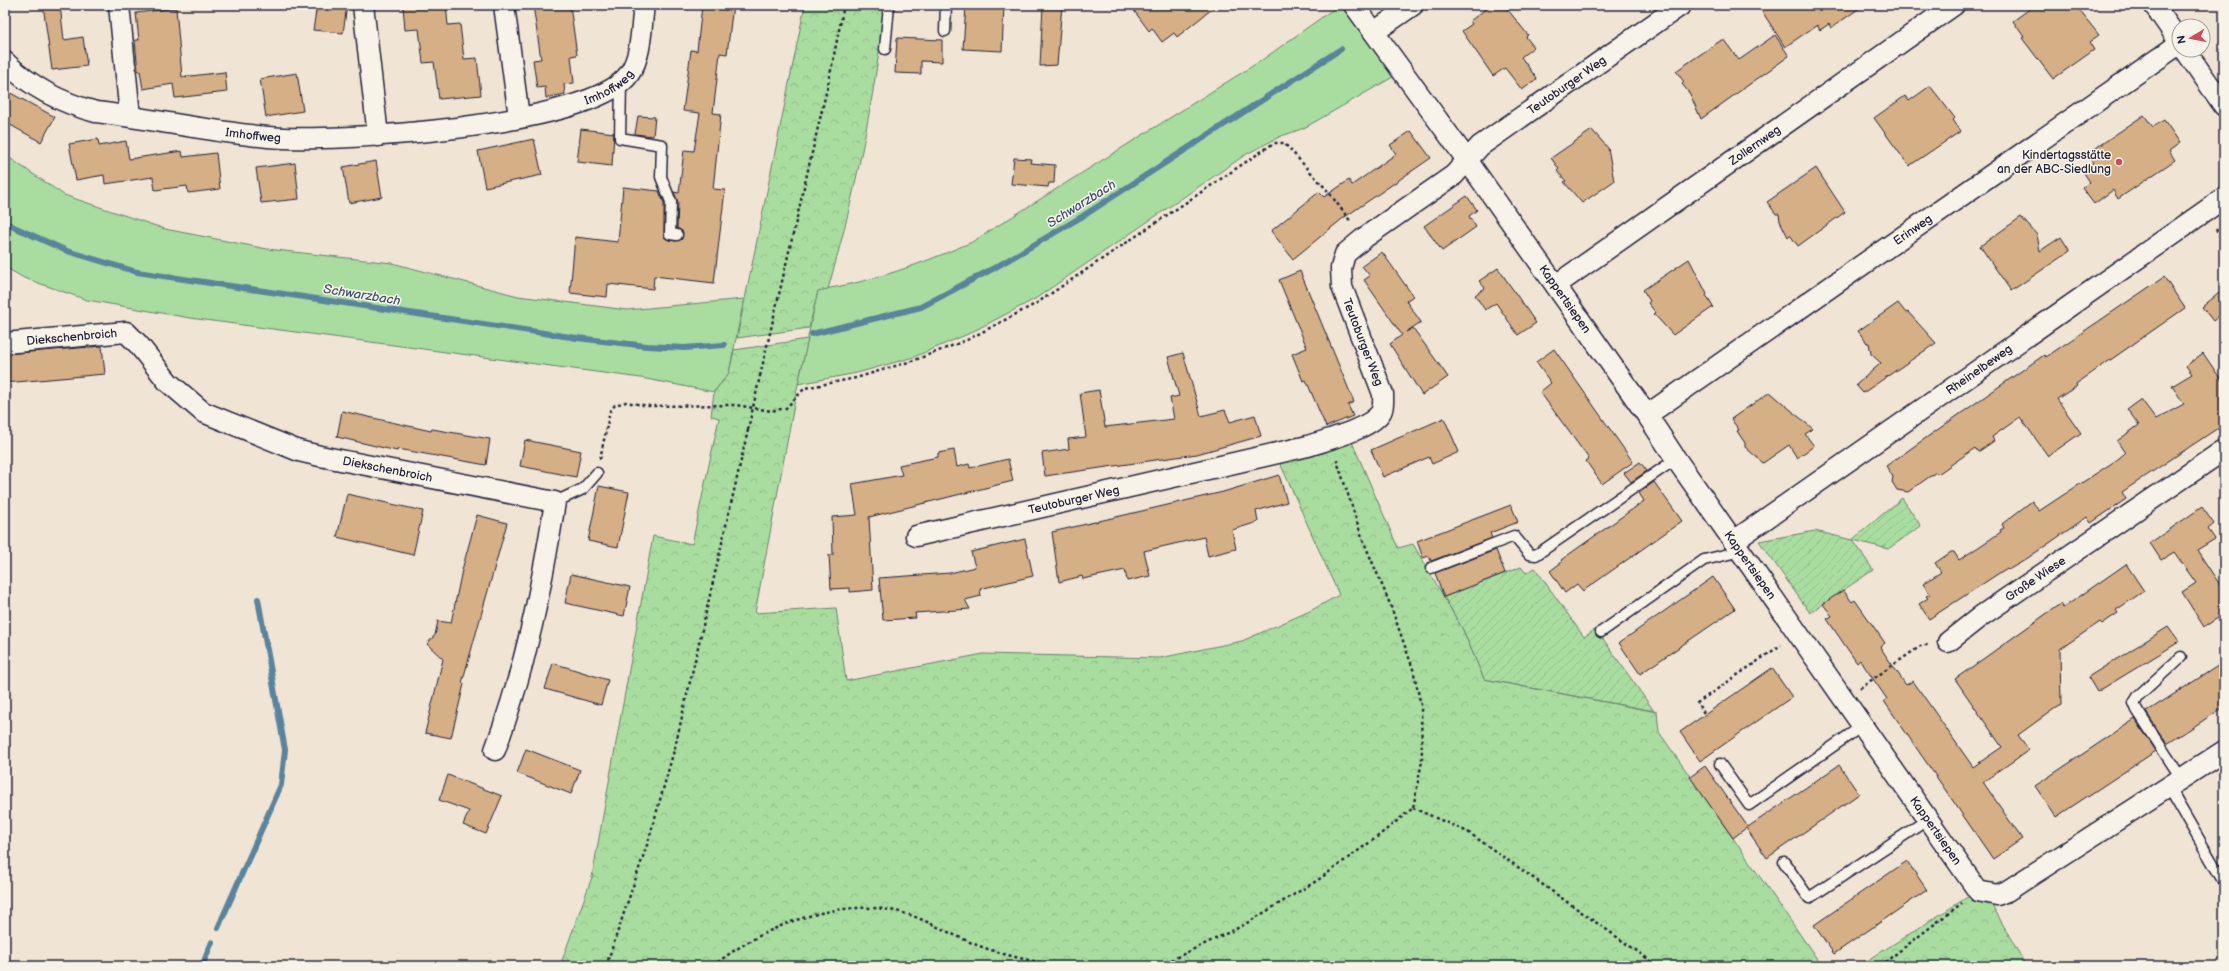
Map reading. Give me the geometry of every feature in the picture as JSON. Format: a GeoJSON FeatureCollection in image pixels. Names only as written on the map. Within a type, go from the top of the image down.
{"type":"FeatureCollection","features":[{"type":"Feature","properties":{"kind":"street"},"geometry":{"type":"LineString","coordinates":[[119,5],[130,116]]}},
{"type":"Feature","properties":{"kind":"street"},"geometry":{"type":"LineString","coordinates":[[363,5],[378,136]]}},
{"type":"Feature","properties":{"kind":"street"},"geometry":{"type":"LineString","coordinates":[[504,5],[519,117]]}},
{"type":"Feature","properties":{"kind":"street","name":"Imhoffweg"},"geometry":{"type":"LineString","coordinates":[[5,62],[17,73],[41,90],[72,106],[96,112],[268,137],[319,139],[448,130],[519,117],[594,99],[621,83],[629,74],[638,51],[644,5]]}},
{"type":"Feature","properties":{"kind":"street","name":"Kappertsiepen"},"geometry":{"type":"LineString","coordinates":[[1354,5],[1556,285],[1927,820],[1978,891]]}},
{"type":"Feature","properties":{"kind":"street"},"geometry":{"type":"LineString","coordinates":[[1374,32],[1413,5]]}},
{"type":"Feature","properties":{"kind":"street","name":"Teutoburger Weg"},"geometry":{"type":"LineString","coordinates":[[916,536],[1276,453],[1330,438],[1369,423],[1381,412],[1383,406],[1383,394],[1342,280],[1341,268],[1345,254],[1364,238],[1454,175],[1480,146],[1681,5]]}},
{"type":"Feature","properties":{"kind":"street","name":"Zollernweg"},"geometry":{"type":"LineString","coordinates":[[1556,285],[1954,5]]}},
{"type":"Feature","properties":{"kind":"street"},"geometry":{"type":"LineString","coordinates":[[2154,5],[2171,29]]}},
{"type":"Feature","properties":{"kind":"street","name":"Erinweg"},"geometry":{"type":"LineString","coordinates":[[1647,415],[2171,50]]}},
{"type":"Feature","properties":{"kind":"street"},"geometry":{"type":"LineString","coordinates":[[2191,58],[2224,106]]}},
{"type":"Feature","properties":{"kind":"street","name":"Rheinelbeweg"},"geometry":{"type":"LineString","coordinates":[[1737,546],[2224,198]]}},
{"type":"Feature","properties":{"kind":"street","name":"Diekschenbroich"},"geometry":{"type":"LineString","coordinates":[[5,343],[126,332],[138,344],[168,382],[202,412],[248,431],[313,454],[371,467],[555,502]]}},
{"type":"Feature","properties":{"kind":"street","name":"Große Wiese"},"geometry":{"type":"LineString","coordinates":[[1948,642],[1981,616],[2224,450]]}},
{"type":"Feature","properties":{"kind":"street"},"geometry":{"type":"LineString","coordinates":[[495,750],[505,722],[531,633],[555,502]]}},
{"type":"Feature","properties":{"kind":"street"},"geometry":{"type":"LineString","coordinates":[[1978,891],[1997,895],[2007,891],[2224,750]]}},
{"type":"Feature","properties":{"kind":"lane"},"geometry":{"type":"LineString","coordinates":[[885,49],[889,5]]}},
{"type":"Feature","properties":{"kind":"lane"},"geometry":{"type":"LineString","coordinates":[[945,31],[946,5]]}},
{"type":"Feature","properties":{"kind":"lane"},"geometry":{"type":"LineString","coordinates":[[621,83],[620,138],[662,145],[661,177],[671,202],[670,234],[677,235]]}},
{"type":"Feature","properties":{"kind":"lane"},"geometry":{"type":"LineString","coordinates":[[1431,568],[1514,536],[1529,554],[1536,555],[1676,459]]}},
{"type":"Feature","properties":{"kind":"lane"},"geometry":{"type":"LineString","coordinates":[[555,502],[583,489],[597,473]]}},
{"type":"Feature","properties":{"kind":"lane"},"geometry":{"type":"LineString","coordinates":[[1601,632],[1704,560],[1737,546]]}},
{"type":"Feature","properties":{"kind":"lane"},"geometry":{"type":"LineString","coordinates":[[2181,657],[2139,695],[2134,702],[2222,879]]}},
{"type":"Feature","properties":{"kind":"lane"},"geometry":{"type":"LineString","coordinates":[[1720,764],[1749,806],[1862,726]]}},
{"type":"Feature","properties":{"kind":"lane"},"geometry":{"type":"LineString","coordinates":[[1784,862],[1809,898],[1927,820]]}},
{"type":"Feature","properties":{"kind":"path"},"geometry":{"type":"LineString","coordinates":[[606,966],[649,839],[675,747],[844,5]]}},
{"type":"Feature","properties":{"kind":"path"},"geometry":{"type":"LineString","coordinates":[[597,473],[610,411],[615,405],[626,402],[649,406],[736,405],[771,411],[786,408],[805,388],[856,378],[915,360],[967,340],[1037,303],[1274,143],[1284,143],[1327,190],[1364,238]]}},
{"type":"Feature","properties":{"kind":"path"},"geometry":{"type":"LineString","coordinates":[[1154,966],[1168,964],[1242,926],[1318,880],[1377,837],[1413,808],[1422,761],[1421,704],[1413,669],[1395,618],[1363,540],[1330,438]]}},
{"type":"Feature","properties":{"kind":"path"},"geometry":{"type":"LineString","coordinates":[[1704,713],[1697,703],[1798,633]]}},
{"type":"Feature","properties":{"kind":"path"},"geometry":{"type":"LineString","coordinates":[[1844,700],[1922,645],[1948,642]]}},
{"type":"Feature","properties":{"kind":"path"},"geometry":{"type":"LineString","coordinates":[[1413,808],[1468,832],[1658,966]]}},
{"type":"Feature","properties":{"kind":"path"},"geometry":{"type":"LineString","coordinates":[[1880,966],[1978,891]]}},
{"type":"Feature","properties":{"kind":"path"},"geometry":{"type":"LineString","coordinates":[[713,966],[754,939],[790,923],[821,913],[876,908],[909,915],[985,948],[1027,961],[1062,966]]}},
{"type":"Feature","properties":{"kind":"green space"},"geometry":{"type":"Polygon","coordinates":[[[805,5],[885,5],[869,113],[855,184],[828,289],[818,291],[809,328],[737,338],[805,5]]]}},
{"type":"Feature","properties":{"kind":"green space"},"geometry":{"type":"Polygon","coordinates":[[[1339,5],[1343,5],[1393,77],[1304,128],[1279,137],[1245,155],[1035,299],[968,334],[914,357],[857,373],[798,384],[818,290],[838,287],[877,277],[934,258],[972,242],[1262,60],[1339,5]]]}},
{"type":"Feature","properties":{"kind":"green space"},"geometry":{"type":"Polygon","coordinates":[[[5,155],[64,195],[165,229],[267,249],[392,263],[518,296],[627,310],[744,299],[729,373],[714,392],[641,378],[190,318],[87,300],[24,278],[5,267],[5,155]]]}},
{"type":"Feature","properties":{"kind":"green space"},"geometry":{"type":"Polygon","coordinates":[[[808,339],[798,384],[755,613],[836,608],[846,681],[983,654],[1160,658],[1242,641],[1310,611],[1339,595],[1280,463],[1320,453],[1352,442],[1398,548],[1413,544],[1463,630],[1484,679],[1657,712],[1659,732],[1822,966],[560,966],[592,877],[653,536],[692,544],[719,418],[711,416],[714,392],[729,373],[734,350],[808,339]]]}},
{"type":"Feature","properties":{"kind":"green space"},"geometry":{"type":"Polygon","coordinates":[[[1902,498],[1921,526],[1888,549],[1853,540],[1873,570],[1810,613],[1759,541],[1815,531],[1852,540],[1902,498]]]}},
{"type":"Feature","properties":{"kind":"green space"},"geometry":{"type":"Polygon","coordinates":[[[1521,567],[1526,573],[1535,568],[1584,637],[1596,629],[1654,711],[1484,679],[1463,630],[1444,597],[1521,567]]]}},
{"type":"Feature","properties":{"kind":"green space"},"geometry":{"type":"Polygon","coordinates":[[[1974,893],[1987,896],[2026,966],[1859,966],[1974,893]]]}},
{"type":"Feature","properties":{"kind":"building"},"geometry":{"type":"Polygon","coordinates":[[[43,5],[60,5],[64,40],[83,37],[87,66],[52,70],[43,5]]]}},
{"type":"Feature","properties":{"kind":"building"},"geometry":{"type":"Polygon","coordinates":[[[317,5],[347,5],[343,33],[313,30],[317,5]]]}},
{"type":"Feature","properties":{"kind":"building"},"geometry":{"type":"Polygon","coordinates":[[[403,5],[446,5],[448,25],[460,24],[464,59],[477,58],[481,95],[439,99],[434,62],[423,63],[419,29],[405,30],[403,5]]]}},
{"type":"Feature","properties":{"kind":"building"},"geometry":{"type":"Polygon","coordinates":[[[533,5],[570,5],[577,55],[571,56],[574,83],[564,84],[565,94],[546,98],[545,87],[537,88],[533,60],[541,59],[533,5]]]}},
{"type":"Feature","properties":{"kind":"building"},"geometry":{"type":"Polygon","coordinates":[[[702,5],[733,5],[727,54],[720,53],[713,113],[721,114],[713,189],[725,190],[714,283],[654,276],[653,289],[608,284],[607,297],[570,293],[575,237],[618,242],[623,187],[659,191],[664,203],[664,237],[669,240],[676,241],[682,239],[683,232],[677,228],[678,202],[674,192],[679,193],[684,150],[694,151],[700,113],[683,111],[691,50],[697,51],[702,5]]]}},
{"type":"Feature","properties":{"kind":"building"},"geometry":{"type":"Polygon","coordinates":[[[966,5],[1004,5],[1002,51],[963,49],[966,5]]]}},
{"type":"Feature","properties":{"kind":"building"},"geometry":{"type":"Polygon","coordinates":[[[1043,5],[1062,5],[1057,65],[1040,66],[1043,5]]]}},
{"type":"Feature","properties":{"kind":"building"},"geometry":{"type":"Polygon","coordinates":[[[1130,5],[1217,5],[1177,37],[1174,33],[1162,42],[1152,28],[1149,31],[1130,5]]]}},
{"type":"Feature","properties":{"kind":"building"},"geometry":{"type":"Polygon","coordinates":[[[1491,5],[1504,5],[1528,35],[1526,37],[1534,47],[1521,57],[1537,79],[1522,90],[1505,68],[1493,76],[1462,31],[1472,24],[1470,21],[1491,5]]]}},
{"type":"Feature","properties":{"kind":"building"},"geometry":{"type":"Polygon","coordinates":[[[1758,5],[1864,5],[1831,28],[1829,24],[1820,30],[1817,25],[1785,47],[1758,5]]]}},
{"type":"Feature","properties":{"kind":"building"},"geometry":{"type":"Polygon","coordinates":[[[2035,5],[2075,5],[2099,35],[2089,42],[2094,50],[2053,79],[2022,38],[2024,37],[2013,21],[2035,5]]]}},
{"type":"Feature","properties":{"kind":"building"},"geometry":{"type":"Polygon","coordinates":[[[176,8],[182,77],[225,72],[227,92],[175,98],[173,84],[143,89],[140,71],[138,71],[135,40],[139,40],[136,13],[176,8]]]}},
{"type":"Feature","properties":{"kind":"building"},"geometry":{"type":"Polygon","coordinates":[[[1775,35],[1789,56],[1701,119],[1690,94],[1682,84],[1684,82],[1676,71],[1723,39],[1739,60],[1775,35]]]}},
{"type":"Feature","properties":{"kind":"building"},"geometry":{"type":"Polygon","coordinates":[[[897,38],[942,40],[942,62],[921,61],[921,74],[895,73],[897,38]]]}},
{"type":"Feature","properties":{"kind":"building"},"geometry":{"type":"Polygon","coordinates":[[[297,73],[303,111],[266,117],[260,79],[297,73]]]}},
{"type":"Feature","properties":{"kind":"building"},"geometry":{"type":"Polygon","coordinates":[[[1930,86],[1955,118],[1953,120],[1961,131],[1909,166],[1874,118],[1905,96],[1909,101],[1930,86]]]}},
{"type":"Feature","properties":{"kind":"building"},"geometry":{"type":"Polygon","coordinates":[[[5,90],[55,117],[41,142],[5,122],[5,90]]]}},
{"type":"Feature","properties":{"kind":"building"},"geometry":{"type":"Polygon","coordinates":[[[2144,115],[2153,127],[2164,120],[2169,127],[2180,143],[2169,151],[2175,160],[2118,199],[2113,190],[2094,204],[2082,188],[2090,182],[2082,170],[2093,163],[2087,154],[2144,115]]]}},
{"type":"Feature","properties":{"kind":"building"},"geometry":{"type":"Polygon","coordinates":[[[638,116],[655,117],[653,136],[635,134],[638,116]]]}},
{"type":"Feature","properties":{"kind":"building"},"geometry":{"type":"Polygon","coordinates":[[[581,129],[614,133],[612,166],[577,162],[581,129]]]}},
{"type":"Feature","properties":{"kind":"building"},"geometry":{"type":"Polygon","coordinates":[[[1592,130],[1608,148],[1614,181],[1582,203],[1564,182],[1566,181],[1557,171],[1559,169],[1551,158],[1592,130]]]}},
{"type":"Feature","properties":{"kind":"building"},"geometry":{"type":"Polygon","coordinates":[[[1411,131],[1431,158],[1342,219],[1293,259],[1271,231],[1319,192],[1324,197],[1349,180],[1352,185],[1396,154],[1390,145],[1411,131]]]}},
{"type":"Feature","properties":{"kind":"building"},"geometry":{"type":"Polygon","coordinates":[[[98,139],[99,146],[126,141],[129,159],[182,151],[183,157],[216,153],[220,189],[188,193],[187,186],[155,190],[153,177],[105,184],[104,175],[76,180],[69,144],[98,139]]]}},
{"type":"Feature","properties":{"kind":"building"},"geometry":{"type":"Polygon","coordinates":[[[534,139],[542,175],[485,187],[478,151],[534,139]]]}},
{"type":"Feature","properties":{"kind":"building"},"geometry":{"type":"Polygon","coordinates":[[[1014,158],[1031,159],[1030,163],[1055,165],[1054,183],[1049,183],[1048,187],[1011,184],[1014,158]]]}},
{"type":"Feature","properties":{"kind":"building"},"geometry":{"type":"Polygon","coordinates":[[[376,161],[382,197],[349,203],[343,167],[376,161]]]}},
{"type":"Feature","properties":{"kind":"building"},"geometry":{"type":"Polygon","coordinates":[[[295,163],[299,199],[261,203],[256,168],[295,163]]]}},
{"type":"Feature","properties":{"kind":"building"},"geometry":{"type":"Polygon","coordinates":[[[1816,168],[1845,212],[1798,246],[1790,235],[1788,237],[1780,221],[1779,214],[1776,214],[1767,202],[1816,168]]]}},
{"type":"Feature","properties":{"kind":"building"},"geometry":{"type":"Polygon","coordinates":[[[1467,196],[1477,210],[1469,216],[1476,227],[1442,251],[1424,226],[1467,196]]]}},
{"type":"Feature","properties":{"kind":"building"},"geometry":{"type":"Polygon","coordinates":[[[2021,217],[2037,235],[2040,251],[2061,237],[2070,251],[2011,291],[1980,246],[2021,217]]]}},
{"type":"Feature","properties":{"kind":"building"},"geometry":{"type":"Polygon","coordinates":[[[1382,252],[1413,296],[1406,301],[1421,322],[1406,332],[1413,328],[1448,377],[1422,395],[1390,344],[1402,335],[1364,280],[1370,276],[1362,266],[1382,252]]]}},
{"type":"Feature","properties":{"kind":"building"},"geometry":{"type":"Polygon","coordinates":[[[1689,259],[1713,307],[1673,335],[1654,314],[1656,313],[1648,303],[1650,301],[1643,290],[1689,259]]]}},
{"type":"Feature","properties":{"kind":"building"},"geometry":{"type":"Polygon","coordinates":[[[1498,268],[1536,323],[1518,335],[1496,303],[1485,310],[1475,295],[1485,288],[1479,281],[1498,268]]]}},
{"type":"Feature","properties":{"kind":"building"},"geometry":{"type":"Polygon","coordinates":[[[1300,271],[1354,402],[1348,405],[1353,416],[1326,427],[1306,380],[1303,381],[1292,354],[1307,348],[1279,280],[1300,271]]]}},
{"type":"Feature","properties":{"kind":"building"},"geometry":{"type":"Polygon","coordinates":[[[2164,277],[2185,308],[2076,384],[2077,386],[2057,399],[2081,433],[2048,456],[2020,417],[1992,437],[1994,441],[1978,452],[1975,448],[1938,474],[1936,472],[1908,492],[1897,490],[1892,482],[1893,477],[1886,466],[2044,355],[2046,357],[2164,277]]]}},
{"type":"Feature","properties":{"kind":"building"},"geometry":{"type":"Polygon","coordinates":[[[2224,289],[2224,312],[2213,321],[2202,307],[2224,289]]]}},
{"type":"Feature","properties":{"kind":"building"},"geometry":{"type":"Polygon","coordinates":[[[1898,303],[1936,343],[1863,393],[1856,385],[1881,363],[1871,354],[1869,343],[1867,343],[1858,331],[1898,303]]]}},
{"type":"Feature","properties":{"kind":"building"},"geometry":{"type":"Polygon","coordinates":[[[102,346],[105,374],[5,383],[5,354],[102,346]]]}},
{"type":"Feature","properties":{"kind":"building"},"geometry":{"type":"Polygon","coordinates":[[[1554,349],[1633,462],[1602,484],[1586,461],[1589,459],[1540,392],[1551,383],[1536,362],[1554,349]]]}},
{"type":"Feature","properties":{"kind":"building"},"geometry":{"type":"Polygon","coordinates":[[[1183,353],[1201,416],[1225,410],[1230,422],[1255,415],[1261,436],[1197,454],[1045,476],[1042,453],[1069,449],[1068,439],[1086,437],[1080,393],[1099,390],[1105,427],[1174,419],[1170,398],[1179,396],[1168,357],[1183,353]]]}},
{"type":"Feature","properties":{"kind":"building"},"geometry":{"type":"Polygon","coordinates":[[[2203,353],[2224,384],[2224,424],[2122,492],[2126,499],[2091,523],[2087,517],[2022,562],[2008,570],[2007,568],[1929,619],[1919,604],[1928,598],[1926,596],[1930,594],[1923,584],[1941,572],[1935,563],[1951,552],[1954,552],[1959,560],[2001,532],[2000,530],[2004,528],[2002,524],[2032,501],[2039,511],[2118,459],[2125,453],[2117,441],[2139,425],[2127,409],[2141,399],[2156,419],[2184,404],[2172,386],[2192,374],[2186,366],[2203,353]]]}},
{"type":"Feature","properties":{"kind":"building"},"geometry":{"type":"Polygon","coordinates":[[[1770,392],[1813,429],[1805,434],[1814,446],[1797,458],[1789,445],[1763,463],[1745,447],[1745,443],[1737,431],[1739,430],[1731,419],[1770,392]]]}},
{"type":"Feature","properties":{"kind":"building"},"geometry":{"type":"Polygon","coordinates":[[[342,411],[431,431],[432,429],[490,439],[486,465],[398,449],[397,451],[337,437],[342,411]]]}},
{"type":"Feature","properties":{"kind":"building"},"geometry":{"type":"Polygon","coordinates":[[[1444,418],[1459,452],[1432,464],[1429,457],[1383,477],[1371,450],[1444,418]]]}},
{"type":"Feature","properties":{"kind":"building"},"geometry":{"type":"Polygon","coordinates":[[[525,440],[581,451],[576,477],[520,466],[525,440]]]}},
{"type":"Feature","properties":{"kind":"building"},"geometry":{"type":"Polygon","coordinates":[[[954,450],[957,467],[969,464],[970,468],[1008,459],[1013,481],[869,517],[873,590],[850,592],[850,588],[831,589],[829,555],[833,555],[832,517],[857,515],[852,484],[902,475],[899,465],[938,457],[938,453],[954,450]]]}},
{"type":"Feature","properties":{"kind":"building"},"geometry":{"type":"Polygon","coordinates":[[[1640,462],[1647,471],[1631,482],[1624,473],[1640,462]]]}},
{"type":"Feature","properties":{"kind":"building"},"geometry":{"type":"Polygon","coordinates":[[[1279,475],[1287,502],[1256,511],[1258,522],[1232,530],[1236,549],[1208,556],[1204,537],[1144,551],[1150,576],[1127,581],[1125,570],[1083,579],[1082,576],[1059,582],[1052,532],[1223,492],[1279,475]]]}},
{"type":"Feature","properties":{"kind":"building"},"geometry":{"type":"Polygon","coordinates":[[[1654,482],[1682,521],[1583,591],[1577,584],[1565,593],[1550,571],[1562,562],[1561,560],[1644,501],[1639,493],[1654,482]]]}},
{"type":"Feature","properties":{"kind":"building"},"geometry":{"type":"Polygon","coordinates":[[[599,486],[629,492],[618,547],[588,541],[599,486]]]}},
{"type":"Feature","properties":{"kind":"building"},"geometry":{"type":"Polygon","coordinates":[[[347,494],[423,511],[413,555],[337,537],[347,494]]]}},
{"type":"Feature","properties":{"kind":"building"},"geometry":{"type":"Polygon","coordinates":[[[1511,505],[1518,522],[1490,533],[1492,538],[1431,561],[1429,556],[1423,558],[1417,541],[1511,505]]]}},
{"type":"Feature","properties":{"kind":"building"},"geometry":{"type":"Polygon","coordinates":[[[2202,507],[2214,524],[2208,529],[2215,539],[2197,550],[2224,591],[2224,614],[2204,627],[2182,592],[2196,583],[2174,552],[2161,560],[2150,543],[2202,507]]]}},
{"type":"Feature","properties":{"kind":"building"},"geometry":{"type":"Polygon","coordinates":[[[477,515],[507,523],[462,683],[464,684],[451,738],[425,733],[443,659],[427,644],[435,635],[438,621],[451,623],[462,570],[477,515]]]}},
{"type":"Feature","properties":{"kind":"building"},"geometry":{"type":"Polygon","coordinates":[[[1025,539],[1033,576],[980,589],[981,596],[965,600],[970,609],[915,613],[916,618],[883,620],[879,578],[950,573],[975,567],[971,552],[1025,539]]]}},
{"type":"Feature","properties":{"kind":"building"},"geometry":{"type":"Polygon","coordinates":[[[1496,550],[1505,573],[1444,597],[1435,573],[1496,550]]]}},
{"type":"Feature","properties":{"kind":"building"},"geometry":{"type":"Polygon","coordinates":[[[2126,564],[2144,591],[2116,610],[2118,613],[2102,624],[2100,622],[2060,649],[2061,704],[2018,735],[2029,750],[1983,782],[2022,839],[1993,859],[1884,701],[1887,699],[1860,660],[1857,663],[1827,619],[1832,616],[1823,604],[1843,590],[1852,602],[1855,600],[1885,643],[1880,647],[1906,685],[1913,681],[1973,767],[2002,747],[1955,679],[2060,604],[2063,608],[2126,564]]]}},
{"type":"Feature","properties":{"kind":"building"},"geometry":{"type":"Polygon","coordinates":[[[571,574],[630,587],[624,616],[565,603],[571,574]]]}},
{"type":"Feature","properties":{"kind":"building"},"geometry":{"type":"Polygon","coordinates":[[[1713,577],[1735,609],[1640,674],[1619,643],[1713,577]]]}},
{"type":"Feature","properties":{"kind":"building"},"geometry":{"type":"Polygon","coordinates":[[[2168,627],[2179,642],[2097,692],[2088,677],[2168,627]]]}},
{"type":"Feature","properties":{"kind":"building"},"geometry":{"type":"Polygon","coordinates":[[[2224,662],[2224,707],[2167,744],[2146,712],[2224,662]]]}},
{"type":"Feature","properties":{"kind":"building"},"geometry":{"type":"Polygon","coordinates":[[[553,663],[608,680],[601,705],[545,689],[553,663]]]}},
{"type":"Feature","properties":{"kind":"building"},"geometry":{"type":"Polygon","coordinates":[[[1772,668],[1792,697],[1700,761],[1680,732],[1772,668]]]}},
{"type":"Feature","properties":{"kind":"building"},"geometry":{"type":"Polygon","coordinates":[[[2135,719],[2156,751],[2056,817],[2035,786],[2135,719]]]}},
{"type":"Feature","properties":{"kind":"building"},"geometry":{"type":"Polygon","coordinates":[[[526,749],[580,770],[571,794],[517,773],[526,749]]]}},
{"type":"Feature","properties":{"kind":"building"},"geometry":{"type":"Polygon","coordinates":[[[1839,765],[1859,794],[1767,858],[1746,828],[1733,838],[1690,777],[1705,766],[1748,827],[1839,765]]]}},
{"type":"Feature","properties":{"kind":"building"},"geometry":{"type":"Polygon","coordinates":[[[448,775],[502,796],[486,834],[463,825],[469,811],[439,800],[448,775]]]}},
{"type":"Feature","properties":{"kind":"building"},"geometry":{"type":"Polygon","coordinates":[[[1907,861],[1927,890],[1834,954],[1814,925],[1907,861]]]}},
{"type":"Feature","properties":{"kind":"waterway","name":"Schwarzbach"},"geometry":{"type":"LineString","coordinates":[[812,334],[921,307],[996,267],[1083,216],[1341,49]]}},
{"type":"Feature","properties":{"kind":"waterway","name":"Schwarzbach"},"geometry":{"type":"LineString","coordinates":[[5,223],[67,251],[137,272],[577,338],[647,346],[684,348],[724,345]]}},
{"type":"Feature","properties":{"kind":"waterway"},"geometry":{"type":"LineString","coordinates":[[218,928],[281,785],[285,750],[258,599]]}},
{"type":"Feature","properties":{"kind":"waterway"},"geometry":{"type":"LineString","coordinates":[[202,966],[212,942]]}},
{"type":"Feature","properties":{"kind":"place","name":"Kindertagsstätte an der ABC-Siedlung"},"geometry":{"type":"Point","coordinates":[2119,162]}}]}
